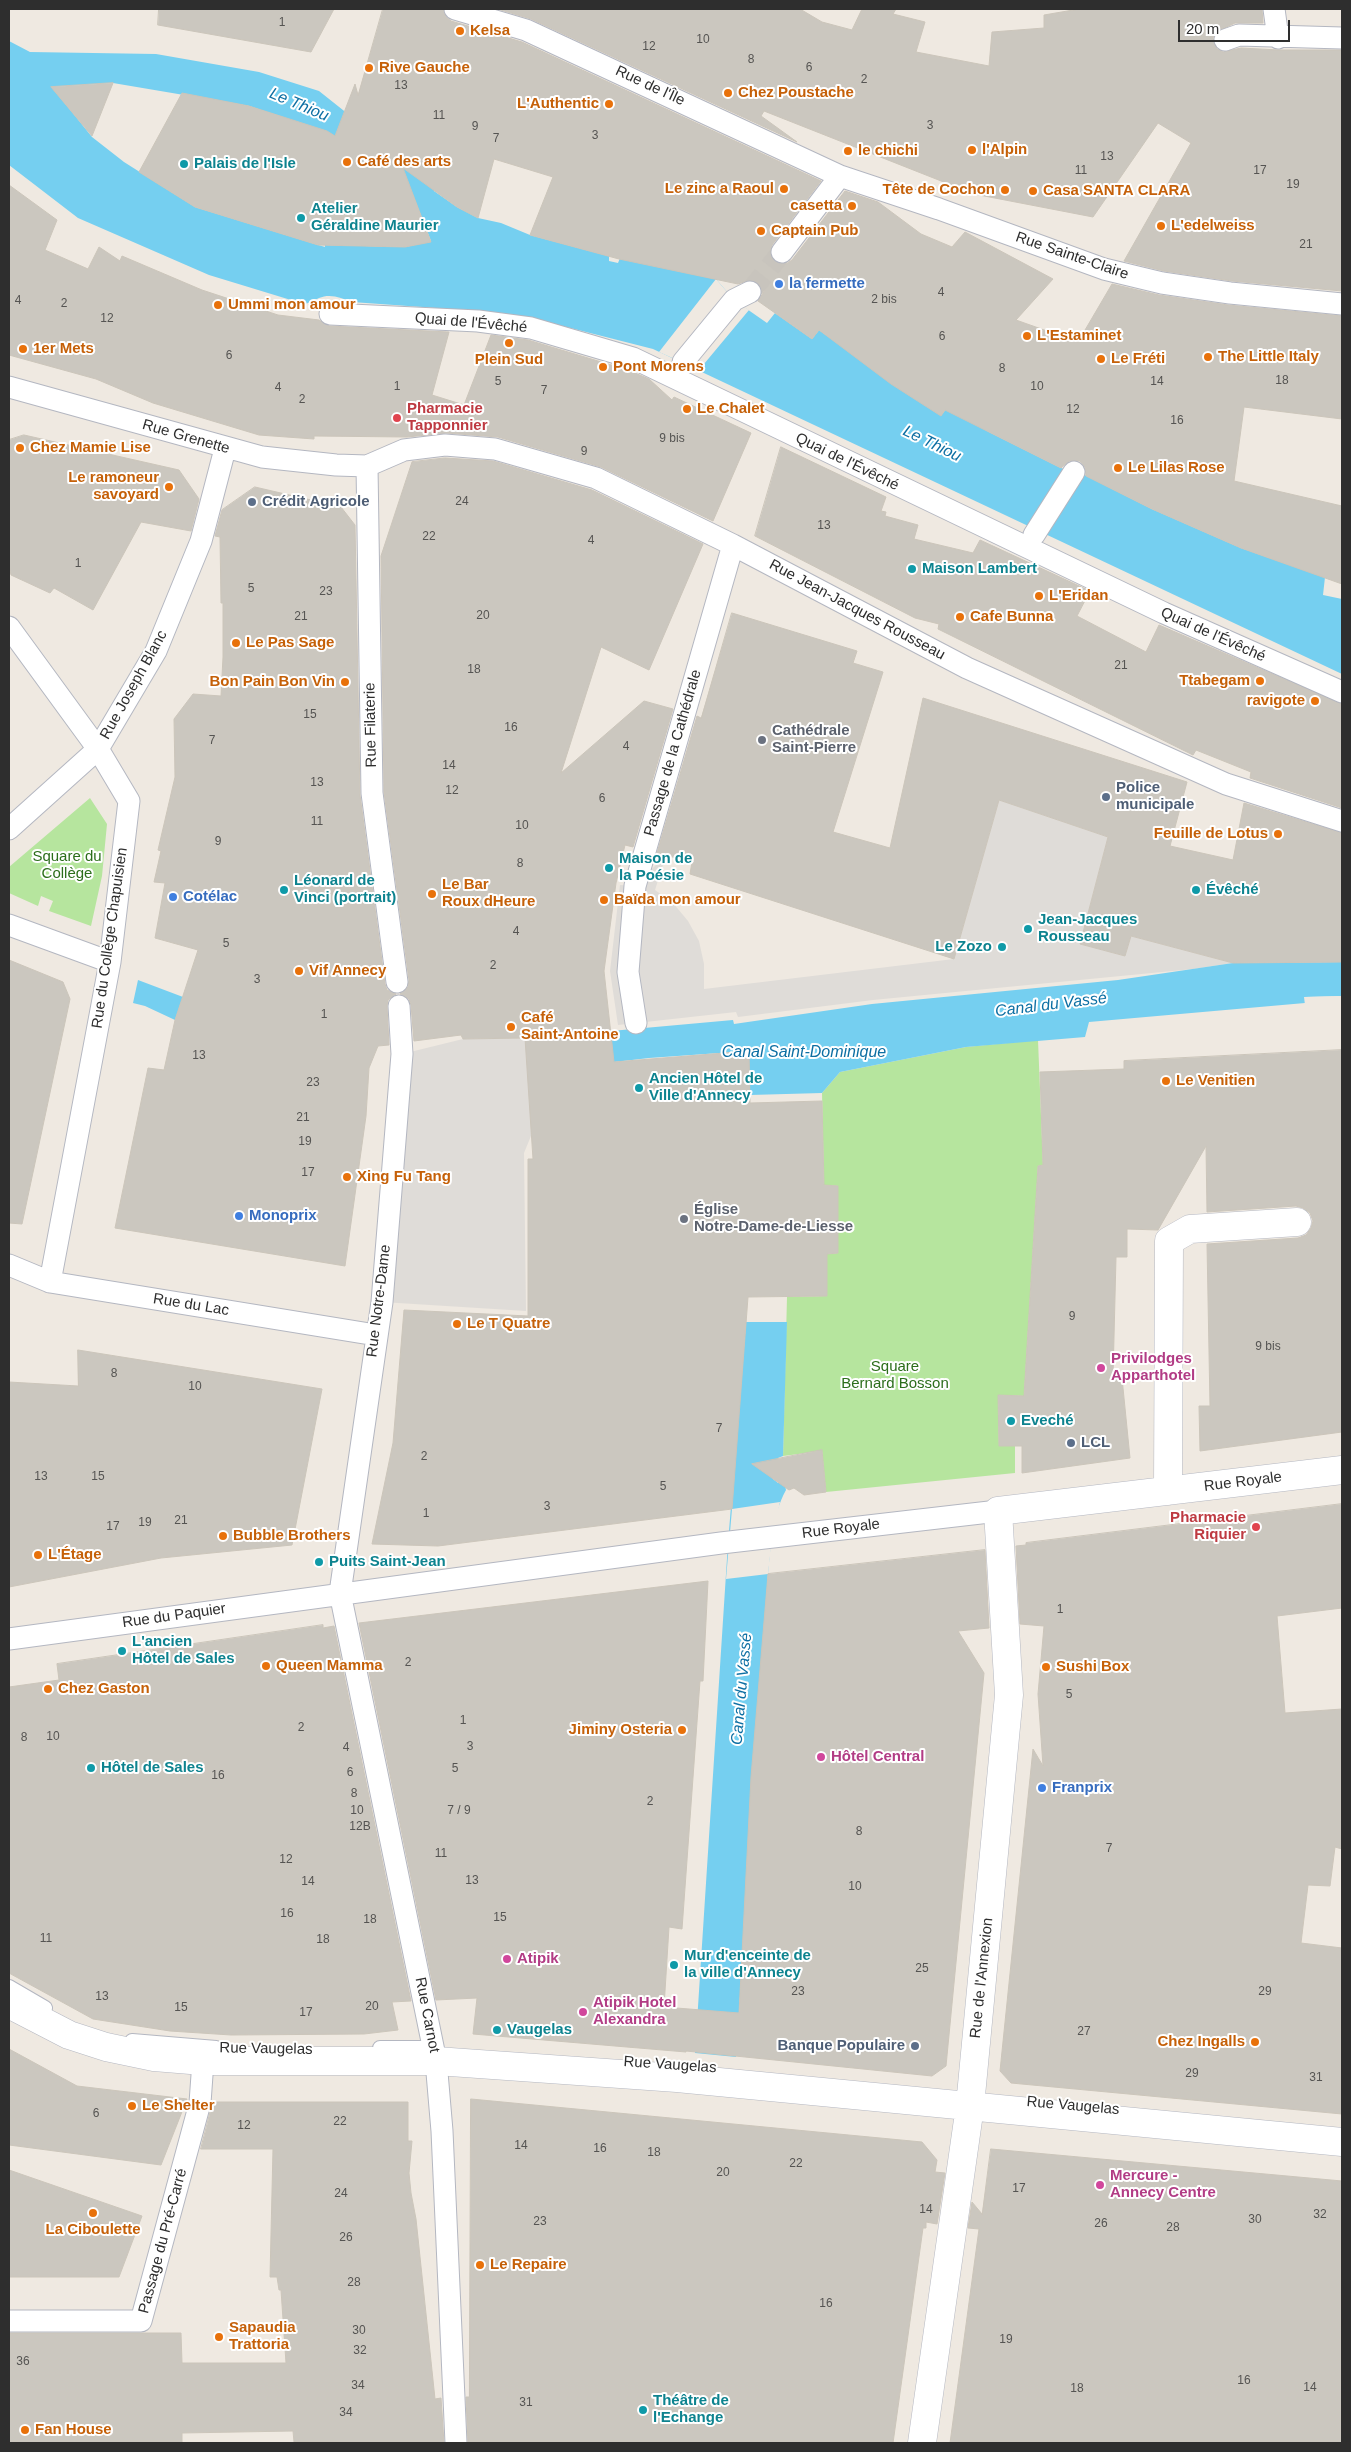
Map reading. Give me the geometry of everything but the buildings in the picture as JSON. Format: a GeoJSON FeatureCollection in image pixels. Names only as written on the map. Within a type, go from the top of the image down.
{"type":"FeatureCollection","features":[{"type":"Feature","properties":{"kind":"street","name":"Rue de l'Île"},"geometry":{"type":"LineString","coordinates":[[455,9],[526,30],[840,176]]}},
{"type":"Feature","properties":{"kind":"street"},"geometry":{"type":"LineString","coordinates":[[1274,9],[1278,38]]}},
{"type":"Feature","properties":{"kind":"street"},"geometry":{"type":"LineString","coordinates":[[1225,40],[1239,35],[1278,38],[1342,38]]}},
{"type":"Feature","properties":{"kind":"street"},"geometry":{"type":"LineString","coordinates":[[782,252],[840,176]]}},
{"type":"Feature","properties":{"kind":"street","name":"Rue Sainte-Claire"},"geometry":{"type":"LineString","coordinates":[[840,176],[939,209],[1104,270],[1181,286],[1342,304]]}},
{"type":"Feature","properties":{"kind":"street"},"geometry":{"type":"LineString","coordinates":[[683,362],[742,296]]}},
{"type":"Feature","properties":{"kind":"street","name":"Quai de l'Évêché"},"geometry":{"type":"LineString","coordinates":[[330,314],[478,321],[531,328],[633,358],[1164,613],[1342,692]]}},
{"type":"Feature","properties":{"kind":"street","name":"Rue Grenette"},"geometry":{"type":"LineString","coordinates":[[9,388],[16,388],[225,449],[262,457],[336,465],[367,466]]}},
{"type":"Feature","properties":{"kind":"street","name":"Rue Jean-Jacques Rousseau"},"geometry":{"type":"LineString","coordinates":[[367,466],[404,450],[445,445],[495,450],[596,478],[733,545],[968,668],[1226,784],[1342,821]]}},
{"type":"Feature","properties":{"kind":"street","name":"Rue Joseph Blanc"},"geometry":{"type":"LineString","coordinates":[[9,830],[98,749],[156,651],[173,614],[201,541],[225,449]]}},
{"type":"Feature","properties":{"kind":"street","name":"Rue Filaterie"},"geometry":{"type":"LineString","coordinates":[[367,466],[372,794],[397,982]]}},
{"type":"Feature","properties":{"kind":"street"},"geometry":{"type":"LineString","coordinates":[[1034,535],[1074,472]]}},
{"type":"Feature","properties":{"kind":"street","name":"Passage de la Cathédrale"},"geometry":{"type":"LineString","coordinates":[[636,1023],[628,972],[635,886],[733,545]]}},
{"type":"Feature","properties":{"kind":"street","name":"Rue du Collège Chapuisien"},"geometry":{"type":"LineString","coordinates":[[9,627],[98,749],[129,801],[110,962],[50,1282]]}},
{"type":"Feature","properties":{"kind":"street"},"geometry":{"type":"LineString","coordinates":[[9,925],[110,962]]}},
{"type":"Feature","properties":{"kind":"street","name":"Rue Notre-Dame"},"geometry":{"type":"LineString","coordinates":[[340,1593],[382,1302],[402,1054],[399,1006]]}},
{"type":"Feature","properties":{"kind":"street"},"geometry":{"type":"LineString","coordinates":[[1168,1491],[1169,1241],[1190,1229],[1296,1222]]}},
{"type":"Feature","properties":{"kind":"street","name":"Rue du Lac"},"geometry":{"type":"LineString","coordinates":[[9,1265],[50,1282],[376,1335]]}},
{"type":"Feature","properties":{"kind":"street","name":"Rue Royale"},"geometry":{"type":"LineString","coordinates":[[340,1593],[728,1543],[1342,1470]]}},
{"type":"Feature","properties":{"kind":"street","name":"Rue de l'Annexion"},"geometry":{"type":"LineString","coordinates":[[922,2443],[970,2101],[1009,1696],[998,1510]]}},
{"type":"Feature","properties":{"kind":"street","name":"Rue du Paquier"},"geometry":{"type":"LineString","coordinates":[[9,1639],[340,1593]]}},
{"type":"Feature","properties":{"kind":"street","name":"Rue Carnot"},"geometry":{"type":"LineString","coordinates":[[340,1593],[435,2055],[442,2132],[456,2443]]}},
{"type":"Feature","properties":{"kind":"street","name":"Rue Vaugelas"},"geometry":{"type":"LineString","coordinates":[[9,2004],[69,2035],[106,2047],[154,2057],[204,2061],[435,2055],[677,2078],[970,2101],[1342,2142]]}},
{"type":"Feature","properties":{"kind":"street","name":"Passage du Pré-Carré"},"geometry":{"type":"LineString","coordinates":[[9,2321],[141,2321],[200,2103],[204,2061]]}},
{"type":"Feature","properties":{"kind":"lane","name":"Rue Vaugelas"},"geometry":{"type":"LineString","coordinates":[[9,1987],[78,2026],[126,2040],[206,2048],[435,2055]]}},
{"type":"Feature","properties":{"kind":"lane","name":"Rue Vaugelas"},"geometry":{"type":"LineString","coordinates":[[970,2101],[1342,2132]]}},
{"type":"Feature","properties":{"kind":"green space","name":"Square du Collège"},"geometry":{"type":"Polygon","coordinates":[[[90,798],[107,824],[102,876],[91,926],[49,911],[53,901],[41,896],[38,906],[9,893],[9,867],[90,798]]]}},
{"type":"Feature","properties":{"kind":"green space","name":"Square Bernard Bosson"},"geometry":{"type":"Polygon","coordinates":[[[1038,1040],[1043,1165],[1038,1166],[1024,1396],[998,1395],[999,1446],[1015,1446],[1015,1473],[826,1492],[822,1451],[783,1456],[787,1297],[827,1296],[827,1254],[838,1253],[838,1186],[824,1185],[822,1093],[840,1072],[966,1047],[1038,1040]]]}},
{"type":"Feature","properties":{"kind":"shaded area"},"geometry":{"type":"Polygon","coordinates":[[[999,800],[1108,837],[1080,944],[1125,956],[1131,936],[1233,963],[1193,969],[873,1000],[738,1017],[736,1012],[618,1025],[610,971],[620,885],[635,886],[666,855],[655,890],[673,903],[688,921],[699,941],[704,964],[704,989],[954,959],[999,800]]]}},
{"type":"Feature","properties":{"kind":"shaded area"},"geometry":{"type":"Polygon","coordinates":[[[526,1038],[533,1131],[524,1153],[526,1311],[382,1302],[402,1054],[463,1039],[526,1038]]]}},
{"type":"Feature","properties":{"kind":"water","name":"Le Thiou"},"geometry":{"type":"Polygon","coordinates":[[[9,41],[30,52],[156,54],[259,72],[319,91],[436,184],[434,191],[457,207],[478,218],[501,223],[530,235],[609,256],[609,261],[618,263],[620,258],[716,279],[734,300],[767,323],[775,313],[812,339],[819,330],[941,415],[948,407],[989,432],[1061,468],[1085,475],[1152,509],[1241,548],[1325,577],[1323,595],[1342,599],[1342,674],[653,349],[531,318],[478,311],[352,302],[332,296],[319,298],[304,304],[209,275],[78,218],[9,165],[9,41]],[[113,83],[52,87],[92,137],[124,162],[195,207],[325,247],[325,245],[405,247],[431,241],[412,193],[331,134],[249,106],[113,83]]]}},
{"type":"Feature","properties":{"kind":"water","name":"Canal Saint-Dominique"},"geometry":{"type":"Polygon","coordinates":[[[1342,962],[1342,996],[1305,997],[1305,1003],[1089,1022],[1085,1037],[966,1047],[840,1072],[822,1093],[750,1095],[748,1051],[649,1058],[528,1072],[555,1039],[611,1031],[733,1020],[734,1024],[872,1004],[1118,980],[1233,963],[1342,962]]]}},
{"type":"Feature","properties":{"kind":"water"},"geometry":{"type":"Polygon","coordinates":[[[138,980],[183,997],[175,1020],[145,1006],[133,1003],[138,980]]]}},
{"type":"Feature","properties":{"kind":"water","name":"Canal du Vassé"},"geometry":{"type":"Polygon","coordinates":[[[746,1322],[787,1322],[783,1456],[778,1458],[779,1466],[772,1472],[773,1479],[778,1483],[784,1481],[786,1490],[775,1520],[768,1574],[736,2057],[695,2053],[728,1543],[746,1322]]]}},
{"type":"Feature","properties":{"kind":"pier","name":"Pont Morens"},"geometry":{"type":"Polygon","coordinates":[[[716,279],[734,300],[749,310],[699,370],[659,352],[716,279]]]}},
{"type":"Feature","properties":{"kind":"pier"},"geometry":{"type":"Polygon","coordinates":[[[1342,996],[1342,999],[1307,1000],[1305,1005],[1304,997],[1342,996]]]}},
{"type":"Feature","properties":{"kind":"pier"},"geometry":{"type":"Polygon","coordinates":[[[780,1502],[772,1538],[768,1574],[726,1579],[732,1509],[780,1502]]]}},
{"type":"Feature","properties":{"kind":"tunnel"},"geometry":{"type":"LineString","coordinates":[[750,292],[782,252]]}},
{"type":"Feature","properties":{"kind":"place","name":"Kelsa"},"geometry":{"type":"Point","coordinates":[460,31]}},
{"type":"Feature","properties":{"kind":"place","name":"Rive Gauche"},"geometry":{"type":"Point","coordinates":[369,68]}},
{"type":"Feature","properties":{"kind":"place","name":"Chez Poustache"},"geometry":{"type":"Point","coordinates":[728,93]}},
{"type":"Feature","properties":{"kind":"place","name":"L'Authentic"},"geometry":{"type":"Point","coordinates":[609,104]}},
{"type":"Feature","properties":{"kind":"place","name":"l'Alpin"},"geometry":{"type":"Point","coordinates":[972,150]}},
{"type":"Feature","properties":{"kind":"place","name":"le chichi"},"geometry":{"type":"Point","coordinates":[848,151]}},
{"type":"Feature","properties":{"kind":"place","name":"Café des arts"},"geometry":{"type":"Point","coordinates":[347,162]}},
{"type":"Feature","properties":{"kind":"place","name":"Palais de l'Isle"},"geometry":{"type":"Point","coordinates":[184,164]}},
{"type":"Feature","properties":{"kind":"place","name":"Le zinc a Raoul"},"geometry":{"type":"Point","coordinates":[784,189]}},
{"type":"Feature","properties":{"kind":"place","name":"Tête de Cochon"},"geometry":{"type":"Point","coordinates":[1005,190]}},
{"type":"Feature","properties":{"kind":"place","name":"Casa SANTA CLARA"},"geometry":{"type":"Point","coordinates":[1033,191]}},
{"type":"Feature","properties":{"kind":"place","name":"casetta"},"geometry":{"type":"Point","coordinates":[852,206]}},
{"type":"Feature","properties":{"kind":"place","name":"Atelier Géraldine Maurier"},"geometry":{"type":"Point","coordinates":[301,218]}},
{"type":"Feature","properties":{"kind":"place","name":"L'edelweiss"},"geometry":{"type":"Point","coordinates":[1161,226]}},
{"type":"Feature","properties":{"kind":"place","name":"Captain Pub"},"geometry":{"type":"Point","coordinates":[761,231]}},
{"type":"Feature","properties":{"kind":"place","name":"la fermette"},"geometry":{"type":"Point","coordinates":[779,284]}},
{"type":"Feature","properties":{"kind":"place","name":"Ummi mon amour"},"geometry":{"type":"Point","coordinates":[218,305]}},
{"type":"Feature","properties":{"kind":"place","name":"L'Estaminet"},"geometry":{"type":"Point","coordinates":[1027,336]}},
{"type":"Feature","properties":{"kind":"place","name":"Plein Sud"},"geometry":{"type":"Point","coordinates":[509,343]}},
{"type":"Feature","properties":{"kind":"place","name":"1er Mets"},"geometry":{"type":"Point","coordinates":[23,349]}},
{"type":"Feature","properties":{"kind":"place","name":"The Little Italy"},"geometry":{"type":"Point","coordinates":[1208,357]}},
{"type":"Feature","properties":{"kind":"place","name":"Le Fréti"},"geometry":{"type":"Point","coordinates":[1101,359]}},
{"type":"Feature","properties":{"kind":"place","name":"Pont Morens"},"geometry":{"type":"Point","coordinates":[603,367]}},
{"type":"Feature","properties":{"kind":"place","name":"Le Chalet"},"geometry":{"type":"Point","coordinates":[687,409]}},
{"type":"Feature","properties":{"kind":"place","name":"Pharmacie Tapponnier"},"geometry":{"type":"Point","coordinates":[397,418]}},
{"type":"Feature","properties":{"kind":"place","name":"Chez Mamie Lise"},"geometry":{"type":"Point","coordinates":[20,448]}},
{"type":"Feature","properties":{"kind":"place","name":"Le Lilas Rose"},"geometry":{"type":"Point","coordinates":[1118,468]}},
{"type":"Feature","properties":{"kind":"place","name":"Le ramoneur savoyard"},"geometry":{"type":"Point","coordinates":[169,487]}},
{"type":"Feature","properties":{"kind":"place","name":"Crédit Agricole"},"geometry":{"type":"Point","coordinates":[252,502]}},
{"type":"Feature","properties":{"kind":"place","name":"Maison Lambert"},"geometry":{"type":"Point","coordinates":[912,569]}},
{"type":"Feature","properties":{"kind":"place","name":"L'Eridan"},"geometry":{"type":"Point","coordinates":[1039,596]}},
{"type":"Feature","properties":{"kind":"place","name":"Cafe Bunna"},"geometry":{"type":"Point","coordinates":[960,617]}},
{"type":"Feature","properties":{"kind":"place","name":"Le Pas Sage"},"geometry":{"type":"Point","coordinates":[236,643]}},
{"type":"Feature","properties":{"kind":"place","name":"Ttabegam"},"geometry":{"type":"Point","coordinates":[1260,681]}},
{"type":"Feature","properties":{"kind":"place","name":"Bon Pain Bon Vin"},"geometry":{"type":"Point","coordinates":[345,682]}},
{"type":"Feature","properties":{"kind":"place","name":"ravigote"},"geometry":{"type":"Point","coordinates":[1315,701]}},
{"type":"Feature","properties":{"kind":"place","name":"Cathédrale Saint-Pierre"},"geometry":{"type":"Point","coordinates":[762,740]}},
{"type":"Feature","properties":{"kind":"place","name":"Police municipale"},"geometry":{"type":"Point","coordinates":[1106,797]}},
{"type":"Feature","properties":{"kind":"place","name":"Feuille de Lotus"},"geometry":{"type":"Point","coordinates":[1278,834]}},
{"type":"Feature","properties":{"kind":"place","name":"Maison de la Poésie"},"geometry":{"type":"Point","coordinates":[609,868]}},
{"type":"Feature","properties":{"kind":"place","name":"Léonard de Vinci (portrait)"},"geometry":{"type":"Point","coordinates":[284,890]}},
{"type":"Feature","properties":{"kind":"place","name":"Évêché"},"geometry":{"type":"Point","coordinates":[1196,890]}},
{"type":"Feature","properties":{"kind":"place","name":"Le Bar Roux dHeure"},"geometry":{"type":"Point","coordinates":[432,894]}},
{"type":"Feature","properties":{"kind":"place","name":"Cotélac"},"geometry":{"type":"Point","coordinates":[173,897]}},
{"type":"Feature","properties":{"kind":"place","name":"Baïda mon amour"},"geometry":{"type":"Point","coordinates":[604,900]}},
{"type":"Feature","properties":{"kind":"place","name":"Jean-Jacques Rousseau"},"geometry":{"type":"Point","coordinates":[1028,929]}},
{"type":"Feature","properties":{"kind":"place","name":"Le Zozo"},"geometry":{"type":"Point","coordinates":[1002,947]}},
{"type":"Feature","properties":{"kind":"place","name":"Vif Annecy"},"geometry":{"type":"Point","coordinates":[299,971]}},
{"type":"Feature","properties":{"kind":"place","name":"Café Saint-Antoine"},"geometry":{"type":"Point","coordinates":[511,1027]}},
{"type":"Feature","properties":{"kind":"place","name":"Le Venitien"},"geometry":{"type":"Point","coordinates":[1166,1081]}},
{"type":"Feature","properties":{"kind":"place","name":"Ancien Hôtel de Ville d'Annecy"},"geometry":{"type":"Point","coordinates":[639,1088]}},
{"type":"Feature","properties":{"kind":"place","name":"Xing Fu Tang"},"geometry":{"type":"Point","coordinates":[347,1177]}},
{"type":"Feature","properties":{"kind":"place","name":"Monoprix"},"geometry":{"type":"Point","coordinates":[239,1216]}},
{"type":"Feature","properties":{"kind":"place","name":"Église Notre-Dame-de-Liesse"},"geometry":{"type":"Point","coordinates":[684,1219]}},
{"type":"Feature","properties":{"kind":"place","name":"Le T Quatre"},"geometry":{"type":"Point","coordinates":[457,1324]}},
{"type":"Feature","properties":{"kind":"place","name":"Privilodges Apparthotel"},"geometry":{"type":"Point","coordinates":[1101,1368]}},
{"type":"Feature","properties":{"kind":"place","name":"Eveché"},"geometry":{"type":"Point","coordinates":[1011,1421]}},
{"type":"Feature","properties":{"kind":"place","name":"LCL"},"geometry":{"type":"Point","coordinates":[1071,1443]}},
{"type":"Feature","properties":{"kind":"place","name":"Pharmacie Riquier"},"geometry":{"type":"Point","coordinates":[1256,1527]}},
{"type":"Feature","properties":{"kind":"place","name":"Bubble Brothers"},"geometry":{"type":"Point","coordinates":[223,1536]}},
{"type":"Feature","properties":{"kind":"place","name":"L'Étage"},"geometry":{"type":"Point","coordinates":[38,1555]}},
{"type":"Feature","properties":{"kind":"place","name":"Puits Saint-Jean"},"geometry":{"type":"Point","coordinates":[319,1562]}},
{"type":"Feature","properties":{"kind":"place","name":"L'ancien Hôtel de Sales"},"geometry":{"type":"Point","coordinates":[122,1651]}},
{"type":"Feature","properties":{"kind":"place","name":"Queen Mamma"},"geometry":{"type":"Point","coordinates":[266,1666]}},
{"type":"Feature","properties":{"kind":"place","name":"Sushi Box"},"geometry":{"type":"Point","coordinates":[1046,1667]}},
{"type":"Feature","properties":{"kind":"place","name":"Chez Gaston"},"geometry":{"type":"Point","coordinates":[48,1689]}},
{"type":"Feature","properties":{"kind":"place","name":"Jiminy Osteria"},"geometry":{"type":"Point","coordinates":[682,1730]}},
{"type":"Feature","properties":{"kind":"place","name":"Hôtel Central"},"geometry":{"type":"Point","coordinates":[821,1757]}},
{"type":"Feature","properties":{"kind":"place","name":"Hôtel de Sales"},"geometry":{"type":"Point","coordinates":[91,1768]}},
{"type":"Feature","properties":{"kind":"place","name":"Franprix"},"geometry":{"type":"Point","coordinates":[1042,1788]}},
{"type":"Feature","properties":{"kind":"place","name":"Atipik"},"geometry":{"type":"Point","coordinates":[507,1959]}},
{"type":"Feature","properties":{"kind":"place","name":"Mur d'enceinte de la ville d'Annecy"},"geometry":{"type":"Point","coordinates":[674,1965]}},
{"type":"Feature","properties":{"kind":"place","name":"Atipik Hotel Alexandra"},"geometry":{"type":"Point","coordinates":[583,2012]}},
{"type":"Feature","properties":{"kind":"place","name":"Vaugelas"},"geometry":{"type":"Point","coordinates":[497,2030]}},
{"type":"Feature","properties":{"kind":"place","name":"Chez Ingalls"},"geometry":{"type":"Point","coordinates":[1255,2042]}},
{"type":"Feature","properties":{"kind":"place","name":"Banque Populaire"},"geometry":{"type":"Point","coordinates":[915,2046]}},
{"type":"Feature","properties":{"kind":"place","name":"Le Shelter"},"geometry":{"type":"Point","coordinates":[132,2106]}},
{"type":"Feature","properties":{"kind":"place","name":"Mercure - Annecy Centre"},"geometry":{"type":"Point","coordinates":[1100,2185]}},
{"type":"Feature","properties":{"kind":"place","name":"La Ciboulette"},"geometry":{"type":"Point","coordinates":[93,2213]}},
{"type":"Feature","properties":{"kind":"place","name":"Le Repaire"},"geometry":{"type":"Point","coordinates":[480,2265]}},
{"type":"Feature","properties":{"kind":"place","name":"Sapaudia Trattoria"},"geometry":{"type":"Point","coordinates":[219,2337]}},
{"type":"Feature","properties":{"kind":"place","name":"Théâtre de l'Echange"},"geometry":{"type":"Point","coordinates":[643,2410]}},
{"type":"Feature","properties":{"kind":"place","name":"Fan House"},"geometry":{"type":"Point","coordinates":[25,2430]}}]}
